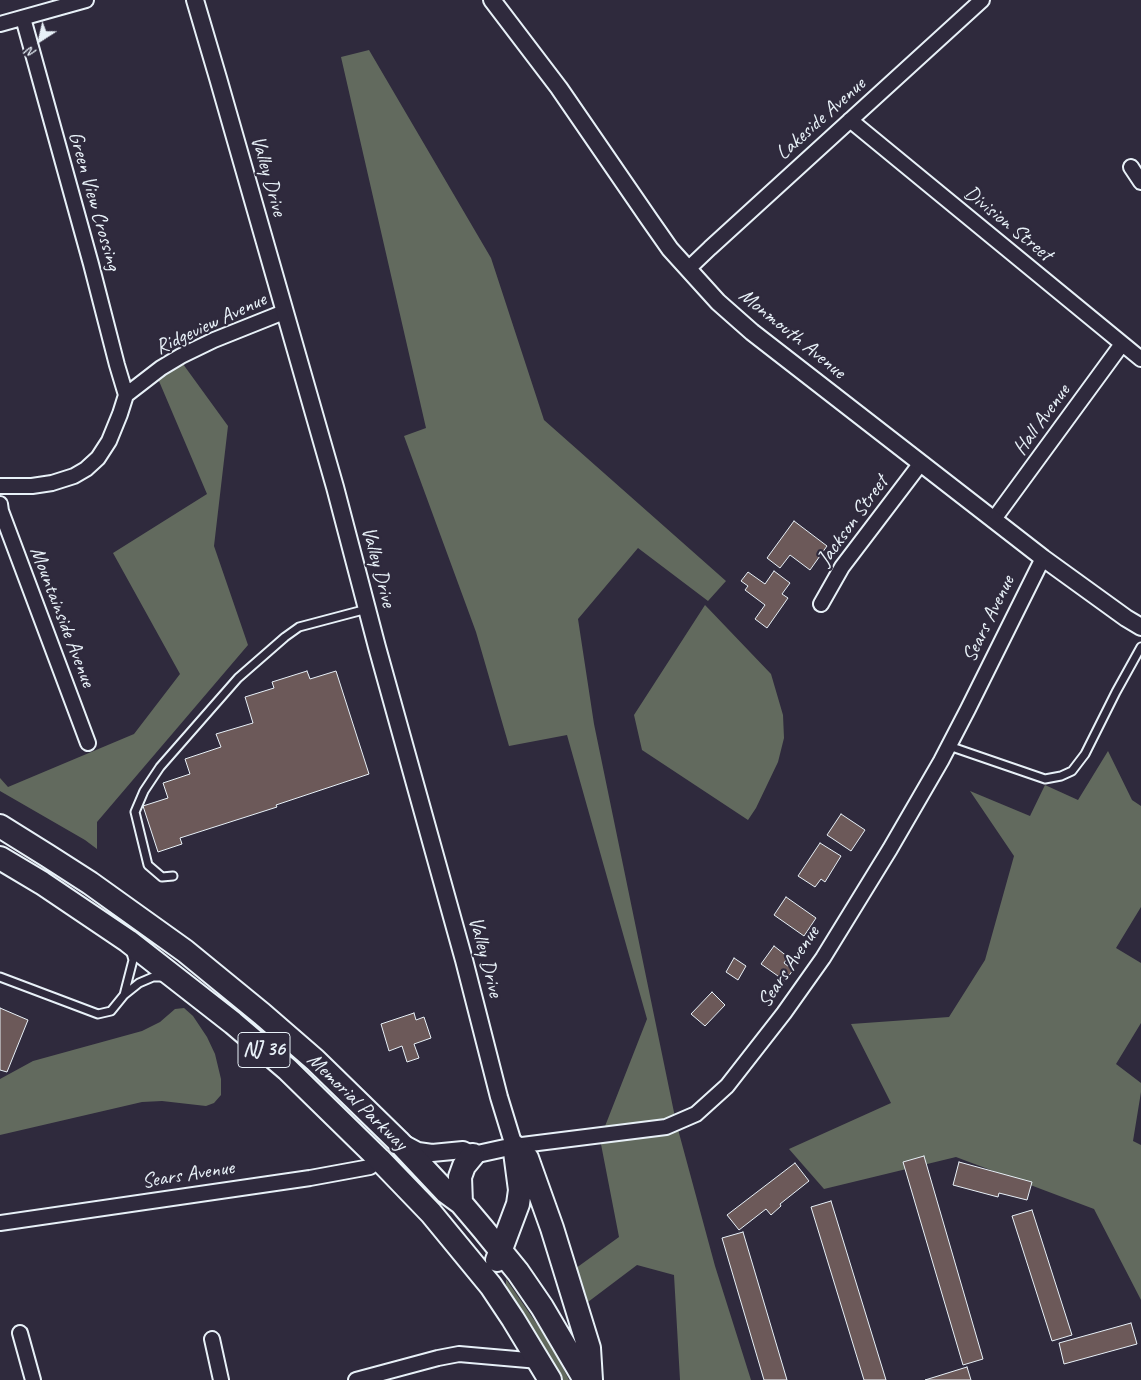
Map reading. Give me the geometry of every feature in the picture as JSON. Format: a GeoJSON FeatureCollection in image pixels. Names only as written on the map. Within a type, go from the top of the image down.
{"type":"FeatureCollection","features":[{"type":"Feature","properties":{"kind":"highway","name":"Memorial Parkway"},"geometry":{"type":"LineString","coordinates":[[0,826],[90,883],[142,920],[216,976],[315,1060],[398,1141],[446,1192],[460,1203],[500,1249],[542,1307],[585,1380]]}},
{"type":"Feature","properties":{"kind":"highway","name":"Memorial Parkway"},"geometry":{"type":"LineString","coordinates":[[0,858],[42,883],[128,941],[233,1023],[287,1069],[423,1204],[491,1286],[550,1380]]}},
{"type":"Feature","properties":{"kind":"highway"},"geometry":{"type":"LineString","coordinates":[[491,1286],[500,1249],[518,1204],[520,1190],[514,1146]]}},
{"type":"Feature","properties":{"kind":"highway"},"geometry":{"type":"LineString","coordinates":[[514,1146],[527,1158],[552,1228],[589,1348],[591,1380]]}},
{"type":"Feature","properties":{"kind":"highway"},"geometry":{"type":"LineString","coordinates":[[460,1203],[460,1177],[464,1166],[473,1155]]}},
{"type":"Feature","properties":{"kind":"street"},"geometry":{"type":"LineString","coordinates":[[0,24],[86,0]]}},
{"type":"Feature","properties":{"kind":"street","name":"Valley Drive"},"geometry":{"type":"LineString","coordinates":[[194,0],[335,487],[464,960],[499,1097],[514,1146]]}},
{"type":"Feature","properties":{"kind":"street","name":"Monmouth Avenue"},"geometry":{"type":"LineString","coordinates":[[492,0],[559,88],[670,249],[718,302],[752,332],[1043,558],[1141,627]]}},
{"type":"Feature","properties":{"kind":"street","name":"Lakeside Avenue"},"geometry":{"type":"LineString","coordinates":[[688,269],[982,0]]}},
{"type":"Feature","properties":{"kind":"street","name":"Green View Crossing"},"geometry":{"type":"LineString","coordinates":[[23,18],[126,395]]}},
{"type":"Feature","properties":{"kind":"street","name":"Division Street"},"geometry":{"type":"LineString","coordinates":[[850,120],[1141,359]]}},
{"type":"Feature","properties":{"kind":"street"},"geometry":{"type":"LineString","coordinates":[[1132,167],[1141,182]]}},
{"type":"Feature","properties":{"kind":"street","name":"Ridgeview Avenue"},"geometry":{"type":"LineString","coordinates":[[126,395],[181,356],[214,340],[284,312]]}},
{"type":"Feature","properties":{"kind":"street","name":"Hall Avenue"},"geometry":{"type":"LineString","coordinates":[[994,519],[1122,344]]}},
{"type":"Feature","properties":{"kind":"street"},"geometry":{"type":"LineString","coordinates":[[0,486],[32,486],[52,483],[74,476],[86,469],[98,458],[109,441],[126,395]]}},
{"type":"Feature","properties":{"kind":"street","name":"Jackson Street"},"geometry":{"type":"LineString","coordinates":[[821,604],[842,567],[920,463]]}},
{"type":"Feature","properties":{"kind":"street","name":"Mountainside Avenue"},"geometry":{"type":"LineString","coordinates":[[0,504],[88,743]]}},
{"type":"Feature","properties":{"kind":"street","name":"Sears Avenue"},"geometry":{"type":"LineString","coordinates":[[398,1141],[418,1151],[432,1153],[463,1150],[473,1155],[514,1146],[666,1127],[696,1114],[727,1086],[784,1014],[823,958],[890,849],[949,746],[1043,558]]}},
{"type":"Feature","properties":{"kind":"street","name":"Sears Avenue"},"geometry":{"type":"LineString","coordinates":[[0,1223],[320,1177],[370,1167],[379,1159]]}},
{"type":"Feature","properties":{"kind":"street"},"geometry":{"type":"LineString","coordinates":[[20,1333],[33,1380]]}},
{"type":"Feature","properties":{"kind":"street"},"geometry":{"type":"LineString","coordinates":[[212,1339],[221,1380]]}},
{"type":"Feature","properties":{"kind":"street"},"geometry":{"type":"LineString","coordinates":[[356,1380],[459,1354],[539,1361]]}},
{"type":"Feature","properties":{"kind":"lane"},"geometry":{"type":"LineString","coordinates":[[173,876],[162,877],[148,864],[135,812],[144,791],[160,767],[238,678],[285,637],[299,627],[367,609]]}},
{"type":"Feature","properties":{"kind":"lane"},"geometry":{"type":"LineString","coordinates":[[949,746],[1045,779],[1061,776],[1072,771],[1085,754],[1141,647]]}},
{"type":"Feature","properties":{"kind":"lane"},"geometry":{"type":"LineString","coordinates":[[124,995],[133,960],[128,941]]}},
{"type":"Feature","properties":{"kind":"lane"},"geometry":{"type":"LineString","coordinates":[[0,977],[98,1014],[111,1011],[124,995],[139,983],[153,977],[174,976]]}},
{"type":"Feature","properties":{"kind":"shaded area"},"geometry":{"type":"Polygon","coordinates":[[[369,50],[491,258],[544,420],[726,581],[708,601],[638,548],[578,619],[594,724],[676,1122],[715,1266],[751,1380],[680,1380],[674,1275],[637,1265],[584,1305],[572,1271],[619,1237],[600,1139],[647,1019],[567,735],[509,746],[476,632],[404,436],[426,428],[341,57],[369,50]]]}},
{"type":"Feature","properties":{"kind":"shaded area"},"geometry":{"type":"Polygon","coordinates":[[[175,353],[228,426],[214,546],[248,645],[97,822],[97,849],[85,840],[0,791],[0,778],[8,787],[134,734],[180,674],[113,553],[207,494],[153,367],[175,353]]]}},
{"type":"Feature","properties":{"kind":"shaded area"},"geometry":{"type":"Polygon","coordinates":[[[705,605],[771,674],[783,715],[784,738],[778,762],[756,808],[748,820],[642,750],[634,715],[705,605]]]}},
{"type":"Feature","properties":{"kind":"shaded area"},"geometry":{"type":"Polygon","coordinates":[[[1108,751],[1132,800],[1141,806],[1141,907],[1116,948],[1141,963],[1141,1023],[1116,1064],[1141,1083],[1133,1141],[1141,1145],[1141,1300],[1094,1209],[956,1157],[824,1189],[789,1149],[891,1103],[851,1024],[949,1017],[985,960],[1014,856],[970,791],[1030,816],[1045,785],[1078,800],[1108,751]]]}},
{"type":"Feature","properties":{"kind":"shaded area"},"geometry":{"type":"Polygon","coordinates":[[[184,1008],[193,1016],[207,1037],[215,1054],[221,1079],[221,1095],[214,1103],[206,1106],[162,1101],[142,1102],[0,1135],[0,1079],[33,1061],[142,1031],[160,1022],[175,1009],[184,1008]]]}},
{"type":"Feature","properties":{"kind":"shaded area"},"geometry":{"type":"Polygon","coordinates":[[[506,1279],[541,1330],[569,1380],[561,1380],[510,1296],[506,1279]]]}},
{"type":"Feature","properties":{"kind":"building"},"geometry":{"type":"Polygon","coordinates":[[[794,521],[827,546],[810,570],[790,555],[780,568],[767,558],[794,521]]]}},
{"type":"Feature","properties":{"kind":"building"},"geometry":{"type":"Polygon","coordinates":[[[774,571],[790,583],[782,594],[788,598],[767,628],[755,619],[765,605],[745,590],[748,586],[741,581],[748,572],[765,584],[774,571]]]}},
{"type":"Feature","properties":{"kind":"building"},"geometry":{"type":"Polygon","coordinates":[[[307,671],[310,679],[336,671],[369,774],[276,805],[277,807],[180,838],[182,844],[158,852],[143,806],[168,798],[163,783],[190,774],[185,759],[221,747],[216,734],[253,723],[245,697],[274,688],[272,682],[307,671]]]}},
{"type":"Feature","properties":{"kind":"building"},"geometry":{"type":"Polygon","coordinates":[[[841,814],[865,830],[851,851],[827,835],[841,814]]]}},
{"type":"Feature","properties":{"kind":"building"},"geometry":{"type":"Polygon","coordinates":[[[820,843],[841,856],[825,882],[821,879],[815,887],[798,876],[820,843]]]}},
{"type":"Feature","properties":{"kind":"building"},"geometry":{"type":"Polygon","coordinates":[[[786,897],[816,918],[804,936],[774,915],[786,897]]]}},
{"type":"Feature","properties":{"kind":"building"},"geometry":{"type":"Polygon","coordinates":[[[774,946],[788,957],[784,963],[793,970],[785,981],[761,964],[774,946]]]}},
{"type":"Feature","properties":{"kind":"building"},"geometry":{"type":"Polygon","coordinates":[[[734,958],[746,966],[738,980],[726,972],[734,958]]]}},
{"type":"Feature","properties":{"kind":"building"},"geometry":{"type":"Polygon","coordinates":[[[712,992],[725,1005],[705,1026],[691,1014],[712,992]]]}},
{"type":"Feature","properties":{"kind":"building"},"geometry":{"type":"Polygon","coordinates":[[[0,1008],[28,1020],[7,1072],[0,1070],[0,1008]]]}},
{"type":"Feature","properties":{"kind":"building"},"geometry":{"type":"Polygon","coordinates":[[[414,1013],[416,1020],[424,1017],[431,1038],[414,1044],[419,1058],[407,1062],[402,1046],[389,1051],[381,1024],[414,1013]]]}},
{"type":"Feature","properties":{"kind":"building"},"geometry":{"type":"Polygon","coordinates":[[[924,1156],[983,1359],[963,1365],[903,1162],[924,1156]]]}},
{"type":"Feature","properties":{"kind":"building"},"geometry":{"type":"Polygon","coordinates":[[[959,1162],[1032,1182],[1027,1200],[999,1193],[998,1197],[953,1185],[959,1162]]]}},
{"type":"Feature","properties":{"kind":"building"},"geometry":{"type":"Polygon","coordinates":[[[795,1163],[809,1181],[780,1204],[781,1206],[771,1215],[766,1209],[739,1230],[727,1215],[795,1163]]]}},
{"type":"Feature","properties":{"kind":"building"},"geometry":{"type":"Polygon","coordinates":[[[831,1201],[886,1380],[864,1380],[811,1207],[831,1201]]]}},
{"type":"Feature","properties":{"kind":"building"},"geometry":{"type":"Polygon","coordinates":[[[1032,1210],[1072,1335],[1052,1341],[1012,1216],[1032,1210]]]}},
{"type":"Feature","properties":{"kind":"building"},"geometry":{"type":"Polygon","coordinates":[[[743,1232],[787,1380],[764,1380],[722,1238],[743,1232]]]}},
{"type":"Feature","properties":{"kind":"building"},"geometry":{"type":"Polygon","coordinates":[[[1131,1323],[1137,1344],[1064,1364],[1059,1343],[1131,1323]]]}},
{"type":"Feature","properties":{"kind":"building"},"geometry":{"type":"Polygon","coordinates":[[[967,1367],[971,1380],[925,1380],[967,1367]]]}}]}
